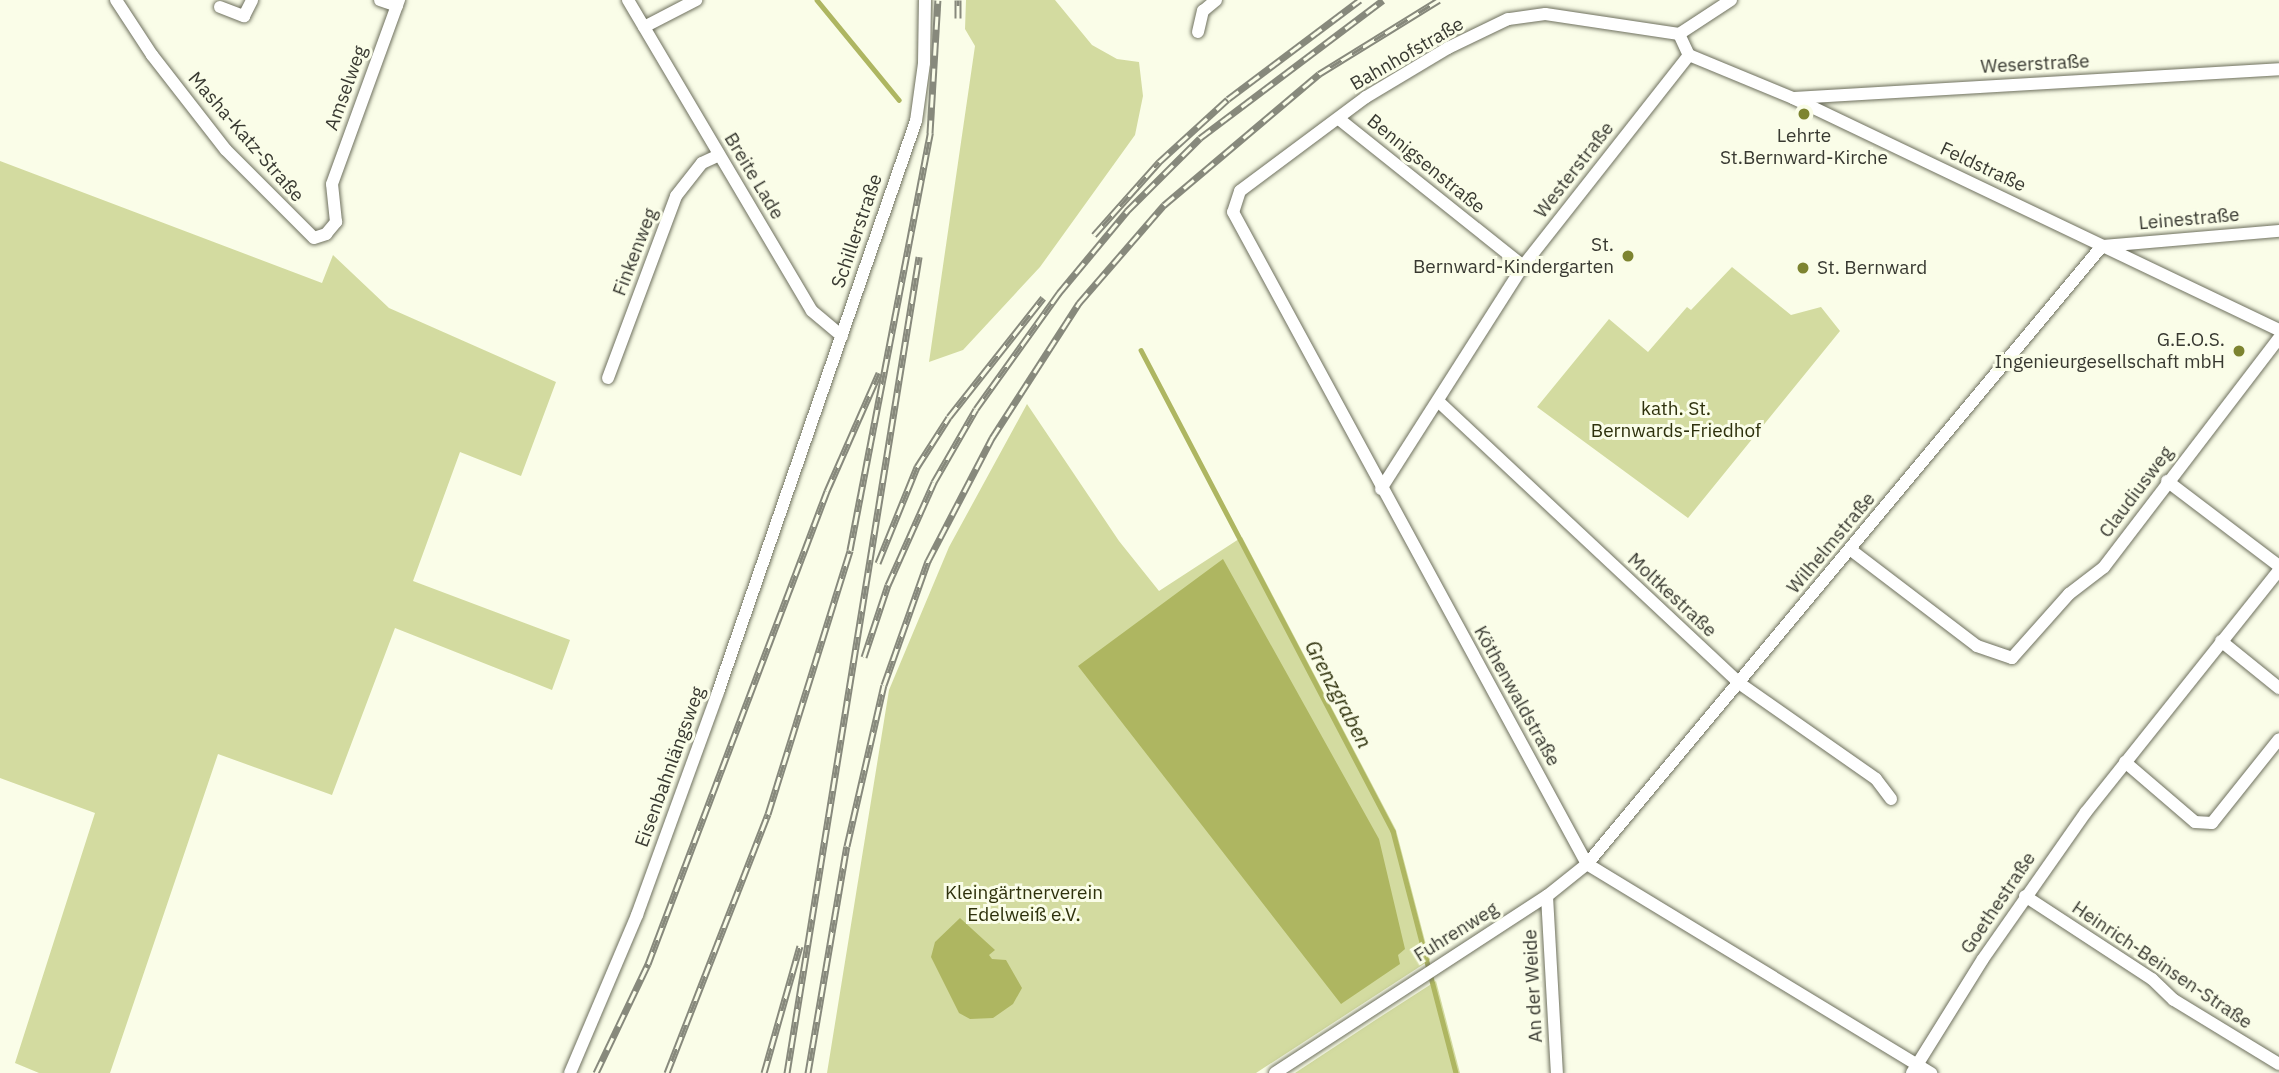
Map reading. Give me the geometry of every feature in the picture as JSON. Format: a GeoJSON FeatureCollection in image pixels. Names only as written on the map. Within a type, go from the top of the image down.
{"type":"FeatureCollection","features":[{"type":"Feature","properties":{"kind":"street","name":"Masha-Katz-Straße"},"geometry":{"type":"LineString","coordinates":[[116,0],[152,55],[226,150],[314,238],[326,234],[336,222],[331,184]]}},
{"type":"Feature","properties":{"kind":"street"},"geometry":{"type":"LineString","coordinates":[[220,7],[244,16],[252,0]]}},
{"type":"Feature","properties":{"kind":"street","name":"Amselweg"},"geometry":{"type":"LineString","coordinates":[[331,184],[398,3],[380,0]]}},
{"type":"Feature","properties":{"kind":"street","name":"Breite Lade"},"geometry":{"type":"LineString","coordinates":[[628,0],[812,311],[842,336]]}},
{"type":"Feature","properties":{"kind":"street"},"geometry":{"type":"LineString","coordinates":[[644,27],[696,0]]}},
{"type":"Feature","properties":{"kind":"street","name":"Schillerstraße"},"geometry":{"type":"LineString","coordinates":[[796,469],[916,121],[924,63],[925,0]]}},
{"type":"Feature","properties":{"kind":"street"},"geometry":{"type":"LineString","coordinates":[[1198,32],[1203,11],[1216,0]]}},
{"type":"Feature","properties":{"kind":"street"},"geometry":{"type":"LineString","coordinates":[[1689,55],[1679,34],[1731,0]]}},
{"type":"Feature","properties":{"kind":"street","name":"Bahnhofstraße"},"geometry":{"type":"LineString","coordinates":[[1240,191],[1339,119],[1448,48],[1508,19],[1545,14],[1679,34]]}},
{"type":"Feature","properties":{"kind":"street","name":"Feldstraße"},"geometry":{"type":"LineString","coordinates":[[1689,55],[1793,98],[2279,330]]}},
{"type":"Feature","properties":{"kind":"street","name":"Westerstraße"},"geometry":{"type":"LineString","coordinates":[[1381,489],[1439,402],[1523,266],[1689,55]]}},
{"type":"Feature","properties":{"kind":"street","name":"Weserstraße"},"geometry":{"type":"LineString","coordinates":[[1793,98],[2279,69]]}},
{"type":"Feature","properties":{"kind":"street","name":"Bennigsenstraße"},"geometry":{"type":"LineString","coordinates":[[1339,119],[1523,266]]}},
{"type":"Feature","properties":{"kind":"street","name":"Finkenweg"},"geometry":{"type":"LineString","coordinates":[[608,378],[676,196],[702,163],[719,155]]}},
{"type":"Feature","properties":{"kind":"street","name":"Köthenwaldstraße"},"geometry":{"type":"LineString","coordinates":[[1240,191],[1233,212],[1381,489],[1587,864],[1914,1069],[1931,1073]]}},
{"type":"Feature","properties":{"kind":"street","name":"Leinestraße"},"geometry":{"type":"LineString","coordinates":[[2102,246],[2279,231]]}},
{"type":"Feature","properties":{"kind":"street","name":"Wilhelmstraße"},"geometry":{"type":"LineString","coordinates":[[1587,864],[2102,246]]}},
{"type":"Feature","properties":{"kind":"street","name":"Claudiusweg"},"geometry":{"type":"LineString","coordinates":[[1851,550],[1969,640],[2012,658],[2069,594],[2104,567],[2166,481],[2279,338]]}},
{"type":"Feature","properties":{"kind":"street","name":"Moltkestraße"},"geometry":{"type":"LineString","coordinates":[[1439,402],[1739,683],[1877,779],[1892,799]]}},
{"type":"Feature","properties":{"kind":"street","name":"Eisenbahnlängsweg"},"geometry":{"type":"LineString","coordinates":[[570,1073],[637,915],[796,469]]}},
{"type":"Feature","properties":{"kind":"street"},"geometry":{"type":"LineString","coordinates":[[2166,481],[2279,568]]}},
{"type":"Feature","properties":{"kind":"street","name":"Goethestraße"},"geometry":{"type":"LineString","coordinates":[[1914,1069],[2025,896],[2125,762],[2279,568]]}},
{"type":"Feature","properties":{"kind":"street"},"geometry":{"type":"LineString","coordinates":[[2221,641],[2279,688]]}},
{"type":"Feature","properties":{"kind":"street"},"geometry":{"type":"LineString","coordinates":[[2125,762],[2195,822],[2212,823],[2279,738]]}},
{"type":"Feature","properties":{"kind":"street","name":"Fuhrenweg"},"geometry":{"type":"LineString","coordinates":[[1275,1073],[1547,897],[1587,864]]}},
{"type":"Feature","properties":{"kind":"street","name":"Heinrich-Beinsen-Straße"},"geometry":{"type":"LineString","coordinates":[[2025,896],[2152,979],[2174,1000],[2279,1064]]}},
{"type":"Feature","properties":{"kind":"street","name":"An der Weide"},"geometry":{"type":"LineString","coordinates":[[1547,897],[1557,1073]]}},
{"type":"Feature","properties":{"kind":"green space"},"geometry":{"type":"Polygon","coordinates":[[[966,0],[1055,0],[1092,45],[1117,59],[1139,62],[1143,96],[1135,135],[1040,267],[963,350],[929,362],[975,46],[965,29],[966,0]]]}},
{"type":"Feature","properties":{"kind":"green space"},"geometry":{"type":"Polygon","coordinates":[[[0,161],[322,283],[333,255],[389,308],[556,382],[521,476],[460,452],[413,581],[570,640],[552,690],[395,628],[332,795],[218,754],[110,1073],[39,1073],[15,1063],[95,813],[0,778],[0,161]]]}},
{"type":"Feature","properties":{"kind":"green space","name":"kath. St. Bernwards-Friedhof"},"geometry":{"type":"Polygon","coordinates":[[[1732,267],[1791,315],[1821,307],[1840,331],[1688,518],[1537,407],[1609,319],[1648,352],[1687,307],[1691,310],[1732,267]]]}},
{"type":"Feature","properties":{"kind":"green space","name":"Kleingärtnerverein Edelweiß e.V."},"geometry":{"type":"Polygon","coordinates":[[[1027,404],[1119,541],[1159,591],[1242,537],[1396,830],[1430,960],[1256,1073],[827,1073],[889,690],[949,547],[1027,404]]]}},
{"type":"Feature","properties":{"kind":"green space"},"geometry":{"type":"Polygon","coordinates":[[[1436,981],[1460,1073],[1295,1073],[1377,1019],[1436,981]]]}},
{"type":"Feature","properties":{"kind":"shaded area"},"geometry":{"type":"Polygon","coordinates":[[[1223,559],[1379,839],[1405,949],[1398,955],[1400,964],[1341,1004],[1078,666],[1223,559]]]}},
{"type":"Feature","properties":{"kind":"shaded area"},"geometry":{"type":"Polygon","coordinates":[[[960,918],[995,950],[989,955],[992,959],[1006,960],[1022,988],[1013,1004],[993,1018],[970,1019],[959,1013],[931,957],[935,942],[960,918]]]}},
{"type":"Feature","properties":{"kind":"waterway","name":"Grenzgraben"},"geometry":{"type":"LineString","coordinates":[[817,0],[899,100]]}},
{"type":"Feature","properties":{"kind":"waterway","name":"Grenzgraben"},"geometry":{"type":"LineString","coordinates":[[1141,350],[1393,831],[1456,1073]]}},
{"type":"Feature","properties":{"kind":"railway"},"geometry":{"type":"LineString","coordinates":[[667,1073],[768,814],[850,550],[930,133],[938,0]]}},
{"type":"Feature","properties":{"kind":"railway"},"geometry":{"type":"LineString","coordinates":[[958,0],[958,18]]}},
{"type":"Feature","properties":{"kind":"railway"},"geometry":{"type":"LineString","coordinates":[[1094,235],[1159,162],[1228,99],[1360,0]]}},
{"type":"Feature","properties":{"kind":"railway"},"geometry":{"type":"LineString","coordinates":[[864,657],[888,585],[934,482],[976,409],[1059,293],[1127,211],[1200,138],[1383,0]]}},
{"type":"Feature","properties":{"kind":"railway"},"geometry":{"type":"LineString","coordinates":[[808,1073],[847,846],[884,685],[928,561],[992,438],[1079,303],[1164,205],[1319,74],[1439,0]]}},
{"type":"Feature","properties":{"kind":"railway"},"geometry":{"type":"LineString","coordinates":[[787,1073],[919,257]]}},
{"type":"Feature","properties":{"kind":"railway"},"geometry":{"type":"LineString","coordinates":[[878,563],[917,467],[949,417],[1043,298]]}},
{"type":"Feature","properties":{"kind":"railway"},"geometry":{"type":"LineString","coordinates":[[596,1073],[648,964],[827,491],[879,373]]}},
{"type":"Feature","properties":{"kind":"railway"},"geometry":{"type":"LineString","coordinates":[[764,1073],[800,946]]}},
{"type":"Feature","properties":{"kind":"place","name":"Lehrte St.Bernward-Kirche"},"geometry":{"type":"Point","coordinates":[1804,114]}},
{"type":"Feature","properties":{"kind":"place","name":"St. Bernward-Kindergarten"},"geometry":{"type":"Point","coordinates":[1628,256]}},
{"type":"Feature","properties":{"kind":"place","name":"St. Bernward"},"geometry":{"type":"Point","coordinates":[1803,268]}},
{"type":"Feature","properties":{"kind":"place","name":"G.E.O.S. Ingenieurgesellschaft mbH"},"geometry":{"type":"Point","coordinates":[2239,351]}}]}
